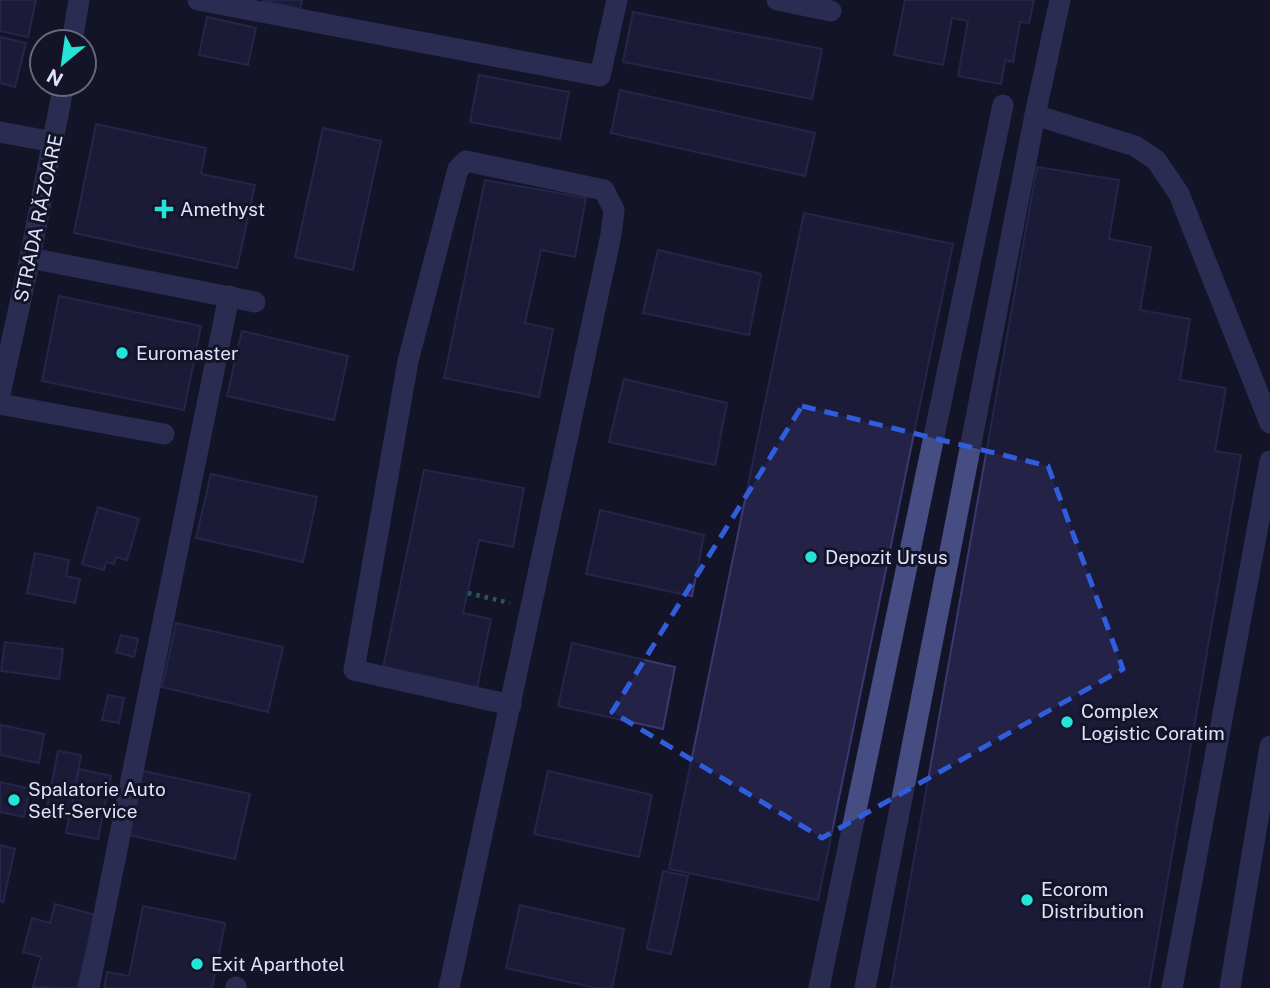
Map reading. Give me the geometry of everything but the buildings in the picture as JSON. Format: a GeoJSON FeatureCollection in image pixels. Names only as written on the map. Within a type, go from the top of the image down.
{"type":"FeatureCollection","features":[{"type":"Feature","properties":{"kind":"street"},"geometry":{"type":"LineString","coordinates":[[74,28],[79,0]]}},
{"type":"Feature","properties":{"kind":"street"},"geometry":{"type":"LineString","coordinates":[[198,0],[600,76],[617,0]]}},
{"type":"Feature","properties":{"kind":"street"},"geometry":{"type":"LineString","coordinates":[[777,0],[831,11]]}},
{"type":"Feature","properties":{"kind":"street"},"geometry":{"type":"LineString","coordinates":[[865,988],[1035,115],[1060,0]]}},
{"type":"Feature","properties":{"kind":"street","name":"STRADA RĂZOARE"},"geometry":{"type":"LineString","coordinates":[[0,394],[62,98]]}},
{"type":"Feature","properties":{"kind":"street"},"geometry":{"type":"LineString","coordinates":[[819,988],[1003,105]]}},
{"type":"Feature","properties":{"kind":"street"},"geometry":{"type":"LineString","coordinates":[[1035,115],[1135,146],[1157,160],[1179,194],[1270,423]]}},
{"type":"Feature","properties":{"kind":"street"},"geometry":{"type":"LineString","coordinates":[[0,132],[54,142]]}},
{"type":"Feature","properties":{"kind":"street"},"geometry":{"type":"LineString","coordinates":[[449,988],[511,705],[611,235],[614,210],[604,190],[466,160],[458,169],[408,361],[354,670],[511,705]]}},
{"type":"Feature","properties":{"kind":"street"},"geometry":{"type":"LineString","coordinates":[[30,258],[255,302]]}},
{"type":"Feature","properties":{"kind":"street"},"geometry":{"type":"LineString","coordinates":[[89,988],[229,296]]}},
{"type":"Feature","properties":{"kind":"street"},"geometry":{"type":"LineString","coordinates":[[0,404],[164,434]]}},
{"type":"Feature","properties":{"kind":"street"},"geometry":{"type":"LineString","coordinates":[[1172,988],[1270,461]]}},
{"type":"Feature","properties":{"kind":"street"},"geometry":{"type":"LineString","coordinates":[[1230,988],[1270,746]]}},
{"type":"Feature","properties":{"kind":"path"},"geometry":{"type":"LineString","coordinates":[[468,593],[531,608]]}},
{"type":"Feature","properties":{"kind":"highlighted area"},"geometry":{"type":"Polygon","coordinates":[[[802,406],[1048,466],[1123,669],[822,838],[612,712],[802,406]]]}},
{"type":"Feature","properties":{"kind":"place","name":"Amethyst"},"geometry":{"type":"Point","coordinates":[164,209]}},
{"type":"Feature","properties":{"kind":"place","name":"Euromaster"},"geometry":{"type":"Point","coordinates":[122,353]}},
{"type":"Feature","properties":{"kind":"place","name":"Depozit Ursus"},"geometry":{"type":"Point","coordinates":[811,557]}},
{"type":"Feature","properties":{"kind":"place","name":"Complex Logistic Coratim"},"geometry":{"type":"Point","coordinates":[1067,722]}},
{"type":"Feature","properties":{"kind":"place","name":"Spalatorie Auto Self-Service"},"geometry":{"type":"Point","coordinates":[14,800]}},
{"type":"Feature","properties":{"kind":"place","name":"Ecorom Distribution"},"geometry":{"type":"Point","coordinates":[1027,900]}},
{"type":"Feature","properties":{"kind":"place","name":"Exit Aparthotel"},"geometry":{"type":"Point","coordinates":[197,964]}}]}
